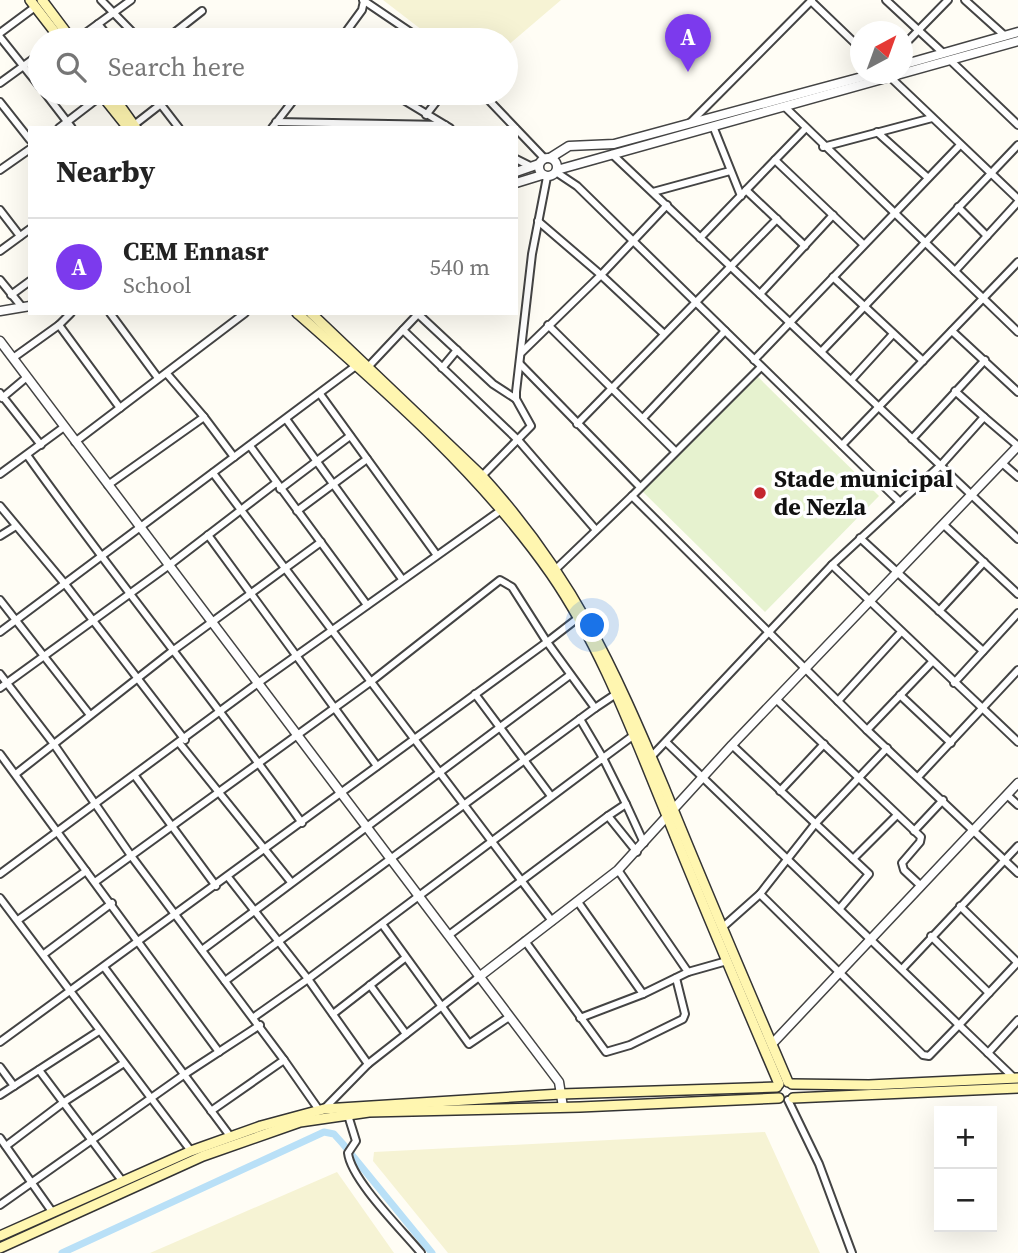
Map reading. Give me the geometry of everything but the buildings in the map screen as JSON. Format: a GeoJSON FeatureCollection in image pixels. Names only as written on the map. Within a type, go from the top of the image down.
{"type":"FeatureCollection","features":[{"type":"Feature","properties":{"kind":"main road"},"geometry":{"type":"LineString","coordinates":[[35,2],[51,28]]}},
{"type":"Feature","properties":{"kind":"main road"},"geometry":{"type":"LineString","coordinates":[[35,2],[62,28]]}},
{"type":"Feature","properties":{"kind":"main road"},"geometry":{"type":"LineString","coordinates":[[114,105],[132,126]]}},
{"type":"Feature","properties":{"kind":"main road"},"geometry":{"type":"LineString","coordinates":[[300,315],[362,364],[482,477],[578,618],[620,691],[634,735],[727,961],[784,1084],[795,1092],[787,1098]]}},
{"type":"Feature","properties":{"kind":"main road"},"geometry":{"type":"LineString","coordinates":[[313,315],[505,508],[557,568],[652,756],[772,1044],[787,1098]]}},
{"type":"Feature","properties":{"kind":"main road"},"geometry":{"type":"LineString","coordinates":[[0,1248],[239,1142],[346,1110],[561,1094],[784,1084],[855,1085],[1016,1078]]}},
{"type":"Feature","properties":{"kind":"main road"},"geometry":{"type":"LineString","coordinates":[[0,1236],[191,1151],[230,1136],[322,1110],[580,1107],[1018,1088]]}},
{"type":"Feature","properties":{"kind":"street"},"geometry":{"type":"LineString","coordinates":[[101,0],[128,28]]}},
{"type":"Feature","properties":{"kind":"street"},"geometry":{"type":"LineString","coordinates":[[92,28],[131,0]]}},
{"type":"Feature","properties":{"kind":"street"},"geometry":{"type":"LineString","coordinates":[[363,0],[404,28]]}},
{"type":"Feature","properties":{"kind":"street"},"geometry":{"type":"LineString","coordinates":[[362,10],[363,0]]}},
{"type":"Feature","properties":{"kind":"street"},"geometry":{"type":"LineString","coordinates":[[886,0],[943,53]]}},
{"type":"Feature","properties":{"kind":"street"},"geometry":{"type":"LineString","coordinates":[[913,37],[948,0]]}},
{"type":"Feature","properties":{"kind":"street"},"geometry":{"type":"LineString","coordinates":[[965,0],[1005,36]]}},
{"type":"Feature","properties":{"kind":"street"},"geometry":{"type":"LineString","coordinates":[[688,124],[811,1],[850,38]]}},
{"type":"Feature","properties":{"kind":"street"},"geometry":{"type":"LineString","coordinates":[[28,72],[0,35],[35,2]]}},
{"type":"Feature","properties":{"kind":"street"},"geometry":{"type":"LineString","coordinates":[[349,28],[362,10],[371,6]]}},
{"type":"Feature","properties":{"kind":"street"},"geometry":{"type":"LineString","coordinates":[[180,28],[202,11]]}},
{"type":"Feature","properties":{"kind":"street"},"geometry":{"type":"LineString","coordinates":[[98,24],[101,28]]}},
{"type":"Feature","properties":{"kind":"street"},"geometry":{"type":"LineString","coordinates":[[913,62],[1018,32]]}},
{"type":"Feature","properties":{"kind":"street"},"geometry":{"type":"LineString","coordinates":[[913,70],[1016,44]]}},
{"type":"Feature","properties":{"kind":"street"},"geometry":{"type":"LineString","coordinates":[[950,60],[1018,125]]}},
{"type":"Feature","properties":{"kind":"street"},"geometry":{"type":"LineString","coordinates":[[0,83],[28,64]]}},
{"type":"Feature","properties":{"kind":"street"},"geometry":{"type":"LineString","coordinates":[[518,171],[569,146],[614,144],[850,80]]}},
{"type":"Feature","properties":{"kind":"street"},"geometry":{"type":"LineString","coordinates":[[518,182],[612,153],[862,84]]}},
{"type":"Feature","properties":{"kind":"street"},"geometry":{"type":"LineString","coordinates":[[897,84],[1018,201],[955,271]]}},
{"type":"Feature","properties":{"kind":"street"},"geometry":{"type":"LineString","coordinates":[[0,103],[28,138]]}},
{"type":"Feature","properties":{"kind":"street"},"geometry":{"type":"LineString","coordinates":[[54,105],[70,125],[92,105]]}},
{"type":"Feature","properties":{"kind":"street"},"geometry":{"type":"LineString","coordinates":[[134,126],[160,105]]}},
{"type":"Feature","properties":{"kind":"street"},"geometry":{"type":"LineString","coordinates":[[162,105],[178,126]]}},
{"type":"Feature","properties":{"kind":"street"},"geometry":{"type":"LineString","coordinates":[[274,125],[290,105]]}},
{"type":"Feature","properties":{"kind":"street"},"geometry":{"type":"LineString","coordinates":[[411,105],[446,126]]}},
{"type":"Feature","properties":{"kind":"street"},"geometry":{"type":"LineString","coordinates":[[426,115],[434,105]]}},
{"type":"Feature","properties":{"kind":"street"},"geometry":{"type":"LineString","coordinates":[[492,105],[510,126]]}},
{"type":"Feature","properties":{"kind":"street"},"geometry":{"type":"LineString","coordinates":[[785,107],[823,147],[1017,328]]}},
{"type":"Feature","properties":{"kind":"street"},"geometry":{"type":"LineString","coordinates":[[823,147],[932,118]]}},
{"type":"Feature","properties":{"kind":"street"},"geometry":{"type":"LineString","coordinates":[[274,125],[318,126]]}},
{"type":"Feature","properties":{"kind":"street"},"geometry":{"type":"LineString","coordinates":[[713,126],[730,171],[744,193],[805,246]]}},
{"type":"Feature","properties":{"kind":"street"},"geometry":{"type":"LineString","coordinates":[[700,238],[805,129]]}},
{"type":"Feature","properties":{"kind":"street"},"geometry":{"type":"LineString","coordinates":[[877,132],[927,177]]}},
{"type":"Feature","properties":{"kind":"street"},"geometry":{"type":"LineString","coordinates":[[516,399],[544,176],[541,162],[518,135]]}},
{"type":"Feature","properties":{"kind":"street"},"geometry":{"type":"LineString","coordinates":[[754,360],[960,145]]}},
{"type":"Feature","properties":{"kind":"street"},"geometry":{"type":"LineString","coordinates":[[822,351],[1018,145]]}},
{"type":"Feature","properties":{"kind":"street"},"geometry":{"type":"LineString","coordinates":[[0,170],[28,150]]}},
{"type":"Feature","properties":{"kind":"street"},"geometry":{"type":"LineString","coordinates":[[612,153],[1018,539]]}},
{"type":"Feature","properties":{"kind":"street"},"geometry":{"type":"LineString","coordinates":[[518,159],[556,164],[556,171]]}},
{"type":"Feature","properties":{"kind":"street"},"geometry":{"type":"LineString","coordinates":[[775,160],[863,244]]}},
{"type":"Feature","properties":{"kind":"street"},"geometry":{"type":"LineString","coordinates":[[556,171],[576,186],[634,241],[900,502]]}},
{"type":"Feature","properties":{"kind":"street"},"geometry":{"type":"LineString","coordinates":[[653,192],[730,171]]}},
{"type":"Feature","properties":{"kind":"street"},"geometry":{"type":"LineString","coordinates":[[522,352],[601,275],[667,205]]}},
{"type":"Feature","properties":{"kind":"street"},"geometry":{"type":"LineString","coordinates":[[958,208],[987,236]]}},
{"type":"Feature","properties":{"kind":"street"},"geometry":{"type":"LineString","coordinates":[[0,210],[20,236]]}},
{"type":"Feature","properties":{"kind":"street"},"geometry":{"type":"LineString","coordinates":[[760,294],[833,215]]}},
{"type":"Feature","properties":{"kind":"street"},"geometry":{"type":"LineString","coordinates":[[577,424],[695,300],[777,219]]}},
{"type":"Feature","properties":{"kind":"street"},"geometry":{"type":"LineString","coordinates":[[538,221],[663,333]]}},
{"type":"Feature","properties":{"kind":"street"},"geometry":{"type":"LineString","coordinates":[[0,251],[28,230]]}},
{"type":"Feature","properties":{"kind":"street"},"geometry":{"type":"LineString","coordinates":[[842,445],[1018,262]]}},
{"type":"Feature","properties":{"kind":"street"},"geometry":{"type":"LineString","coordinates":[[833,277],[923,361]]}},
{"type":"Feature","properties":{"kind":"street"},"geometry":{"type":"LineString","coordinates":[[0,280],[11,295],[26,306]]}},
{"type":"Feature","properties":{"kind":"street"},"geometry":{"type":"LineString","coordinates":[[11,295],[28,282]]}},
{"type":"Feature","properties":{"kind":"street"},"geometry":{"type":"LineString","coordinates":[[0,311],[26,306]]}},
{"type":"Feature","properties":{"kind":"street"},"geometry":{"type":"LineString","coordinates":[[13,358],[69,315]]}},
{"type":"Feature","properties":{"kind":"street"},"geometry":{"type":"LineString","coordinates":[[111,315],[158,378]]}},
{"type":"Feature","properties":{"kind":"street"},"geometry":{"type":"LineString","coordinates":[[75,442],[158,378],[168,375],[243,315]]}},
{"type":"Feature","properties":{"kind":"street"},"geometry":{"type":"LineString","coordinates":[[0,632],[362,364],[416,315]]}},
{"type":"Feature","properties":{"kind":"street"},"geometry":{"type":"LineString","coordinates":[[418,315],[503,392],[516,399],[531,424],[519,441],[482,477]]}},
{"type":"Feature","properties":{"kind":"street"},"geometry":{"type":"LineString","coordinates":[[59,325],[120,408]]}},
{"type":"Feature","properties":{"kind":"street"},"geometry":{"type":"LineString","coordinates":[[548,326],[675,451]]}},
{"type":"Feature","properties":{"kind":"street"},"geometry":{"type":"LineString","coordinates":[[402,330],[519,441],[596,530]]}},
{"type":"Feature","properties":{"kind":"street"},"geometry":{"type":"LineString","coordinates":[[643,418],[724,331]]}},
{"type":"Feature","properties":{"kind":"street"},"geometry":{"type":"LineString","coordinates":[[952,331],[1018,392]]}},
{"type":"Feature","properties":{"kind":"street"},"geometry":{"type":"LineString","coordinates":[[852,379],[893,334]]}},
{"type":"Feature","properties":{"kind":"street"},"geometry":{"type":"LineString","coordinates":[[1,344],[365,827],[449,934],[509,1017],[559,1082],[576,1094],[580,1107]]}},
{"type":"Feature","properties":{"kind":"street"},"geometry":{"type":"LineString","coordinates":[[442,368],[457,350]]}},
{"type":"Feature","properties":{"kind":"street"},"geometry":{"type":"LineString","coordinates":[[912,439],[985,360]]}},
{"type":"Feature","properties":{"kind":"street"},"geometry":{"type":"LineString","coordinates":[[520,364],[640,487]]}},
{"type":"Feature","properties":{"kind":"street"},"geometry":{"type":"LineString","coordinates":[[557,568],[761,367]]}},
{"type":"Feature","properties":{"kind":"street"},"geometry":{"type":"LineString","coordinates":[[168,375],[234,457]]}},
{"type":"Feature","properties":{"kind":"street"},"geometry":{"type":"LineString","coordinates":[[27,377],[1,397],[41,444]]}},
{"type":"Feature","properties":{"kind":"street"},"geometry":{"type":"LineString","coordinates":[[0,674],[53,743],[174,915],[322,1110],[368,1064],[578,902],[637,852],[732,745],[1018,446],[956,391]]}},
{"type":"Feature","properties":{"kind":"street"},"geometry":{"type":"LineString","coordinates":[[320,394],[436,554]]}},
{"type":"Feature","properties":{"kind":"street"},"geometry":{"type":"LineString","coordinates":[[108,485],[204,417]]}},
{"type":"Feature","properties":{"kind":"street"},"geometry":{"type":"LineString","coordinates":[[652,756],[832,565],[940,465],[984,417]]}},
{"type":"Feature","properties":{"kind":"street"},"geometry":{"type":"LineString","coordinates":[[286,419],[402,579]]}},
{"type":"Feature","properties":{"kind":"street"},"geometry":{"type":"LineString","coordinates":[[0,474],[64,427]]}},
{"type":"Feature","properties":{"kind":"street"},"geometry":{"type":"LineString","coordinates":[[0,688],[168,566],[241,509],[350,436]]}},
{"type":"Feature","properties":{"kind":"street"},"geometry":{"type":"LineString","coordinates":[[250,446],[367,605]]}},
{"type":"Feature","properties":{"kind":"street"},"geometry":{"type":"LineString","coordinates":[[27,455],[100,558],[259,762],[302,823]]}},
{"type":"Feature","properties":{"kind":"street"},"geometry":{"type":"LineString","coordinates":[[297,511],[367,459]]}},
{"type":"Feature","properties":{"kind":"street"},"geometry":{"type":"LineString","coordinates":[[1002,463],[1018,477]]}},
{"type":"Feature","properties":{"kind":"street"},"geometry":{"type":"LineString","coordinates":[[213,473],[373,680],[552,921]]}},
{"type":"Feature","properties":{"kind":"street"},"geometry":{"type":"LineString","coordinates":[[632,496],[867,730],[1018,873]]}},
{"type":"Feature","properties":{"kind":"street"},"geometry":{"type":"LineString","coordinates":[[0,506],[93,620],[219,792],[267,849],[290,882]]}},
{"type":"Feature","properties":{"kind":"street"},"geometry":{"type":"LineString","coordinates":[[0,874],[183,742],[297,654],[505,508]]}},
{"type":"Feature","properties":{"kind":"street"},"geometry":{"type":"LineString","coordinates":[[944,525],[1018,594]]}},
{"type":"Feature","properties":{"kind":"street"},"geometry":{"type":"LineString","coordinates":[[0,536],[16,526]]}},
{"type":"Feature","properties":{"kind":"street"},"geometry":{"type":"LineString","coordinates":[[208,535],[377,766]]}},
{"type":"Feature","properties":{"kind":"street"},"geometry":{"type":"LineString","coordinates":[[860,538],[983,651]]}},
{"type":"Feature","properties":{"kind":"street"},"geometry":{"type":"LineString","coordinates":[[17,774],[171,652],[321,542]]}},
{"type":"Feature","properties":{"kind":"street"},"geometry":{"type":"LineString","coordinates":[[939,611],[984,562]]}},
{"type":"Feature","properties":{"kind":"street"},"geometry":{"type":"LineString","coordinates":[[832,565],[1018,742]]}},
{"type":"Feature","properties":{"kind":"street"},"geometry":{"type":"LineString","coordinates":[[95,882],[336,708],[500,580],[512,587],[547,642],[595,708]]}},
{"type":"Feature","properties":{"kind":"street"},"geometry":{"type":"LineString","coordinates":[[0,600],[90,715]]}},
{"type":"Feature","properties":{"kind":"street"},"geometry":{"type":"LineString","coordinates":[[954,682],[1018,613]]}},
{"type":"Feature","properties":{"kind":"street"},"geometry":{"type":"LineString","coordinates":[[0,1042],[229,877],[578,618]]}},
{"type":"Feature","properties":{"kind":"street"},"geometry":{"type":"LineString","coordinates":[[838,701],[901,632]]}},
{"type":"Feature","properties":{"kind":"street"},"geometry":{"type":"LineString","coordinates":[[867,730],[932,662]]}},
{"type":"Feature","properties":{"kind":"street"},"geometry":{"type":"LineString","coordinates":[[918,777],[1018,670]]}},
{"type":"Feature","properties":{"kind":"street"},"geometry":{"type":"LineString","coordinates":[[202,950],[570,675]]}},
{"type":"Feature","properties":{"kind":"street"},"geometry":{"type":"LineString","coordinates":[[225,981],[620,691]]}},
{"type":"Feature","properties":{"kind":"street"},"geometry":{"type":"LineString","coordinates":[[475,694],[523,762],[551,796]]}},
{"type":"Feature","properties":{"kind":"street"},"geometry":{"type":"LineString","coordinates":[[900,695],[950,743]]}},
{"type":"Feature","properties":{"kind":"street"},"geometry":{"type":"LineString","coordinates":[[777,700],[922,839],[904,859],[902,866],[921,886]]}},
{"type":"Feature","properties":{"kind":"street"},"geometry":{"type":"LineString","coordinates":[[580,719],[603,758],[645,844]]}},
{"type":"Feature","properties":{"kind":"street"},"geometry":{"type":"LineString","coordinates":[[254,1017],[634,735]]}},
{"type":"Feature","properties":{"kind":"street"},"geometry":{"type":"LineString","coordinates":[[666,742],[841,907],[988,1054],[1016,1078]]}},
{"type":"Feature","properties":{"kind":"street"},"geometry":{"type":"LineString","coordinates":[[780,791],[824,744]]}},
{"type":"Feature","properties":{"kind":"street"},"geometry":{"type":"LineString","coordinates":[[732,745],[869,876],[841,907]]}},
{"type":"Feature","properties":{"kind":"street"},"geometry":{"type":"LineString","coordinates":[[724,926],[760,894],[815,824],[887,748]]}},
{"type":"Feature","properties":{"kind":"street"},"geometry":{"type":"LineString","coordinates":[[0,754],[219,1052]]}},
{"type":"Feature","properties":{"kind":"street"},"geometry":{"type":"LineString","coordinates":[[135,776],[216,886]]}},
{"type":"Feature","properties":{"kind":"street"},"geometry":{"type":"LineString","coordinates":[[772,1044],[1018,783]]}},
{"type":"Feature","properties":{"kind":"street"},"geometry":{"type":"LineString","coordinates":[[1007,795],[1018,806]]}},
{"type":"Feature","properties":{"kind":"street"},"geometry":{"type":"LineString","coordinates":[[914,831],[943,800]]}},
{"type":"Feature","properties":{"kind":"street"},"geometry":{"type":"LineString","coordinates":[[449,934],[626,804]]}},
{"type":"Feature","properties":{"kind":"street"},"geometry":{"type":"LineString","coordinates":[[608,816],[637,852]]}},
{"type":"Feature","properties":{"kind":"street"},"geometry":{"type":"LineString","coordinates":[[853,859],[897,816]]}},
{"type":"Feature","properties":{"kind":"street"},"geometry":{"type":"LineString","coordinates":[[903,968],[1018,846]]}},
{"type":"Feature","properties":{"kind":"street"},"geometry":{"type":"LineString","coordinates":[[618,870],[688,972]]}},
{"type":"Feature","properties":{"kind":"street"},"geometry":{"type":"LineString","coordinates":[[18,920],[86,871]]}},
{"type":"Feature","properties":{"kind":"street"},"geometry":{"type":"LineString","coordinates":[[229,877],[308,979],[368,1064]]}},
{"type":"Feature","properties":{"kind":"street"},"geometry":{"type":"LineString","coordinates":[[760,894],[926,1056],[929,1056],[1018,963],[960,906]]}},
{"type":"Feature","properties":{"kind":"street"},"geometry":{"type":"LineString","coordinates":[[0,898],[191,1151]]}},
{"type":"Feature","properties":{"kind":"street"},"geometry":{"type":"LineString","coordinates":[[578,902],[643,994]]}},
{"type":"Feature","properties":{"kind":"street"},"geometry":{"type":"LineString","coordinates":[[44,954],[112,903]]}},
{"type":"Feature","properties":{"kind":"street"},"geometry":{"type":"LineString","coordinates":[[382,924],[469,1044],[509,1017]]}},
{"type":"Feature","properties":{"kind":"street"},"geometry":{"type":"LineString","coordinates":[[931,936],[989,993]]}},
{"type":"Feature","properties":{"kind":"street"},"geometry":{"type":"LineString","coordinates":[[525,941],[606,1052],[630,1045],[684,1017],[676,978]]}},
{"type":"Feature","properties":{"kind":"street"},"geometry":{"type":"LineString","coordinates":[[333,1014],[405,958]]}},
{"type":"Feature","properties":{"kind":"street"},"geometry":{"type":"LineString","coordinates":[[580,1018],[643,994],[688,972],[727,961]]}},
{"type":"Feature","properties":{"kind":"street"},"geometry":{"type":"LineString","coordinates":[[104,967],[230,1136]]}},
{"type":"Feature","properties":{"kind":"street"},"geometry":{"type":"LineString","coordinates":[[370,985],[406,1034]]}},
{"type":"Feature","properties":{"kind":"street"},"geometry":{"type":"LineString","coordinates":[[988,1054],[1018,1021]]}},
{"type":"Feature","properties":{"kind":"street"},"geometry":{"type":"LineString","coordinates":[[0,1205],[151,1097],[260,1025]]}},
{"type":"Feature","properties":{"kind":"street"},"geometry":{"type":"LineString","coordinates":[[0,1095],[99,1031]]}},
{"type":"Feature","properties":{"kind":"street"},"geometry":{"type":"LineString","coordinates":[[211,1111],[284,1060]]}},
{"type":"Feature","properties":{"kind":"street"},"geometry":{"type":"LineString","coordinates":[[6,1146],[64,1102],[124,1063]]}},
{"type":"Feature","properties":{"kind":"street"},"geometry":{"type":"LineString","coordinates":[[0,1067],[14,1086]]}},
{"type":"Feature","properties":{"kind":"street"},"geometry":{"type":"LineString","coordinates":[[39,1070],[123,1182]]}},
{"type":"Feature","properties":{"kind":"street"},"geometry":{"type":"LineString","coordinates":[[559,1082],[564,1107]]}},
{"type":"Feature","properties":{"kind":"street"},"geometry":{"type":"LineString","coordinates":[[787,1098],[819,1164],[852,1253]]}},
{"type":"Feature","properties":{"kind":"street"},"geometry":{"type":"LineString","coordinates":[[346,1110],[356,1139],[348,1153],[360,1179],[421,1253]]}},
{"type":"Feature","properties":{"kind":"street"},"geometry":{"type":"LineString","coordinates":[[0,1138],[53,1213]]}},
{"type":"Feature","properties":{"kind":"shaded area"},"geometry":{"type":"Polygon","coordinates":[[[383,0],[561,0],[518,37],[518,28],[419,28],[383,0]]]}},
{"type":"Feature","properties":{"kind":"shaded area"},"geometry":{"type":"Polygon","coordinates":[[[765,1132],[820,1253],[448,1253],[373,1161],[374,1152],[765,1132]]]}},
{"type":"Feature","properties":{"kind":"shaded area"},"geometry":{"type":"Polygon","coordinates":[[[337,1172],[394,1253],[150,1253],[337,1172]]]}},
{"type":"Feature","properties":{"kind":"green space","name":"Stade municipal de Nezla"},"geometry":{"type":"Polygon","coordinates":[[[756,375],[879,496],[765,612],[642,491],[756,375]]]}},
{"type":"Feature","properties":{"kind":"waterway"},"geometry":{"type":"LineString","coordinates":[[62,1253],[324,1132],[334,1134],[343,1144],[432,1253]]}},
{"type":"Feature","properties":{"kind":"place","name":"CEM Ennasr"},"geometry":{"type":"Point","coordinates":[688,72]}},
{"type":"Feature","properties":{"kind":"place","name":"Stade municipal de Nezla"},"geometry":{"type":"Point","coordinates":[760,493]}}]}
